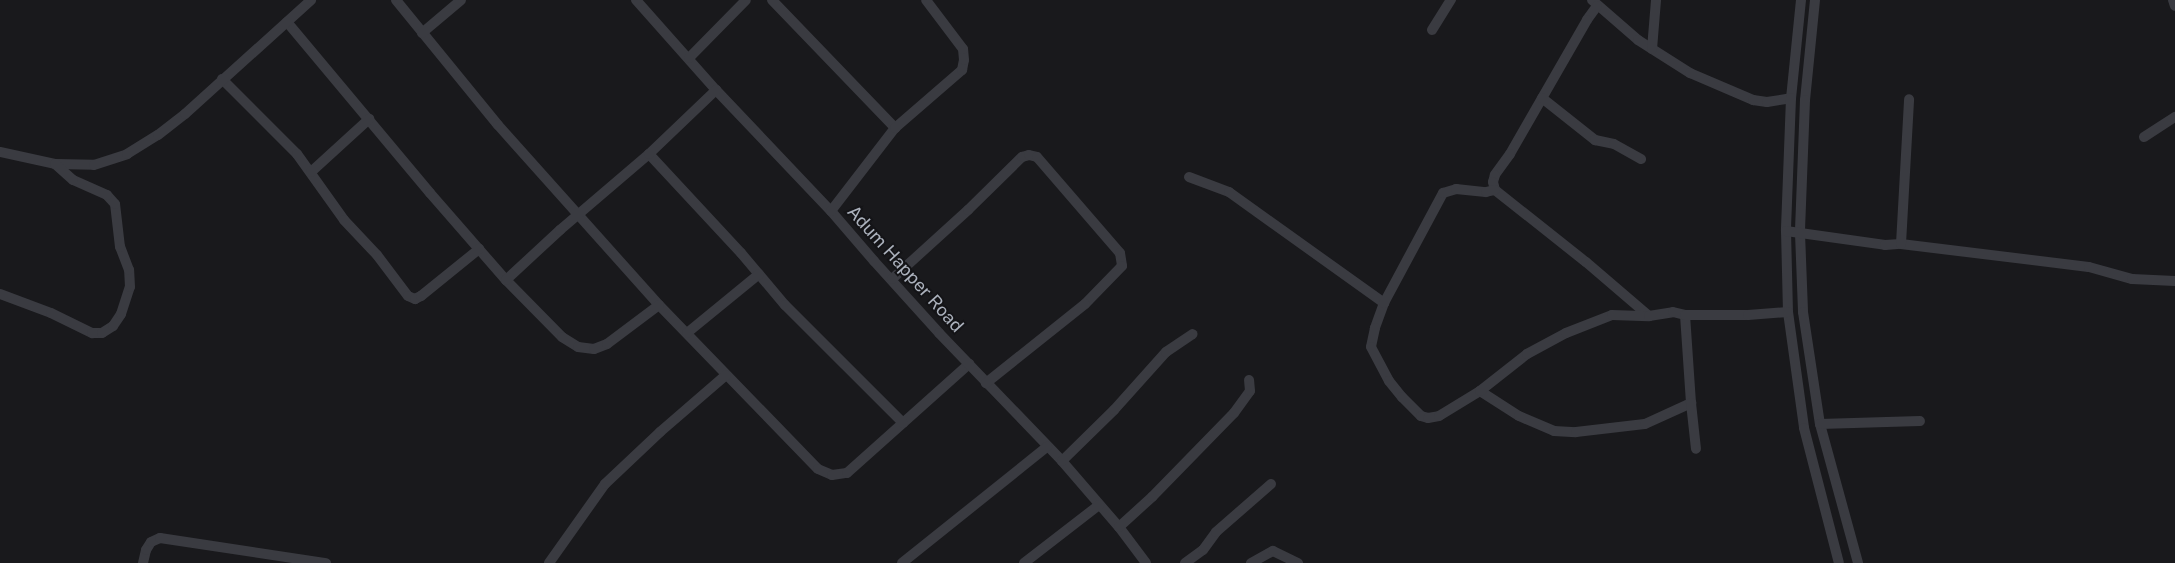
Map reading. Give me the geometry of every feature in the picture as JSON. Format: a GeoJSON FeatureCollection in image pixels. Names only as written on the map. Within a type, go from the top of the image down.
{"type":"FeatureCollection","features":[{"type":"Feature","properties":{"kind":"street"},"geometry":{"type":"LineString","coordinates":[[0,152],[54,164],[94,165],[127,154],[158,135],[185,114],[311,0]]}},
{"type":"Feature","properties":{"kind":"street"},"geometry":{"type":"LineString","coordinates":[[396,0],[470,92],[578,215],[659,305],[818,469],[832,475],[847,473],[969,364]]}},
{"type":"Feature","properties":{"kind":"street"},"geometry":{"type":"LineString","coordinates":[[422,33],[461,0]]}},
{"type":"Feature","properties":{"kind":"street","name":"Adum Happer Road"},"geometry":{"type":"LineString","coordinates":[[636,0],[716,90],[831,211],[986,383],[1062,461],[1119,527],[1146,563]]}},
{"type":"Feature","properties":{"kind":"street"},"geometry":{"type":"LineString","coordinates":[[689,58],[746,0]]}},
{"type":"Feature","properties":{"kind":"street"},"geometry":{"type":"LineString","coordinates":[[772,0],[895,128]]}},
{"type":"Feature","properties":{"kind":"street"},"geometry":{"type":"LineString","coordinates":[[831,211],[895,128],[962,70],[964,60],[963,49],[926,0]]}},
{"type":"Feature","properties":{"kind":"street"},"geometry":{"type":"LineString","coordinates":[[1432,30],[1451,0]]}},
{"type":"Feature","properties":{"kind":"street"},"geometry":{"type":"LineString","coordinates":[[1652,49],[1656,0]]}},
{"type":"Feature","properties":{"kind":"street"},"geometry":{"type":"LineString","coordinates":[[1801,0],[1791,98],[1786,230],[1788,312],[1804,428],[1839,561],[1857,559],[1820,424],[1805,334],[1800,233],[1806,91],[1815,0]]}},
{"type":"Feature","properties":{"kind":"street"},"geometry":{"type":"LineString","coordinates":[[2173,0],[2175,6]]}},
{"type":"Feature","properties":{"kind":"street"},"geometry":{"type":"LineString","coordinates":[[1649,316],[1586,262],[1495,190],[1493,182],[1495,174],[1510,154],[1594,3],[1652,49],[1690,73],[1753,100],[1767,102],[1791,98]]}},
{"type":"Feature","properties":{"kind":"street"},"geometry":{"type":"LineString","coordinates":[[287,22],[478,249],[562,337],[578,346],[594,349],[607,344],[659,305]]}},
{"type":"Feature","properties":{"kind":"street"},"geometry":{"type":"LineString","coordinates":[[222,79],[281,136],[311,172],[344,220],[377,255],[408,296],[415,299],[421,296],[478,249]]}},
{"type":"Feature","properties":{"kind":"street"},"geometry":{"type":"LineString","coordinates":[[506,280],[578,215],[650,154],[716,90]]}},
{"type":"Feature","properties":{"kind":"street"},"geometry":{"type":"LineString","coordinates":[[1542,98],[1595,140],[1614,144],[1642,159]]}},
{"type":"Feature","properties":{"kind":"street"},"geometry":{"type":"LineString","coordinates":[[1901,244],[1909,98]]}},
{"type":"Feature","properties":{"kind":"street"},"geometry":{"type":"LineString","coordinates":[[2144,137],[2175,117]]}},
{"type":"Feature","properties":{"kind":"street"},"geometry":{"type":"LineString","coordinates":[[311,172],[368,119]]}},
{"type":"Feature","properties":{"kind":"street"},"geometry":{"type":"LineString","coordinates":[[650,154],[804,325],[903,423]]}},
{"type":"Feature","properties":{"kind":"street"},"geometry":{"type":"LineString","coordinates":[[892,279],[968,210],[1022,157],[1029,155],[1037,157],[1120,253],[1122,266],[1066,319],[986,383]]}},
{"type":"Feature","properties":{"kind":"street"},"geometry":{"type":"LineString","coordinates":[[0,294],[51,313],[92,333],[102,333],[113,326],[121,314],[130,287],[129,270],[120,247],[118,215],[114,204],[107,195],[73,180],[54,164]]}},
{"type":"Feature","properties":{"kind":"street"},"geometry":{"type":"LineString","coordinates":[[1189,177],[1237,198],[1384,303]]}},
{"type":"Feature","properties":{"kind":"street"},"geometry":{"type":"LineString","coordinates":[[1495,190],[1486,192],[1456,189],[1443,193],[1384,303],[1375,328],[1371,347],[1389,381],[1421,416],[1439,416],[1480,390],[1527,354],[1566,333],[1612,315],[1649,316],[1673,312],[1685,315],[1748,316],[1788,312]]}},
{"type":"Feature","properties":{"kind":"street"},"geometry":{"type":"LineString","coordinates":[[1786,230],[1885,246],[1901,244],[2089,267],[2132,279],[2175,281]]}},
{"type":"Feature","properties":{"kind":"street"},"geometry":{"type":"LineString","coordinates":[[687,333],[758,274]]}},
{"type":"Feature","properties":{"kind":"street"},"geometry":{"type":"LineString","coordinates":[[1685,315],[1696,450]]}},
{"type":"Feature","properties":{"kind":"street"},"geometry":{"type":"LineString","coordinates":[[1062,461],[1114,410],[1166,352],[1193,334]]}},
{"type":"Feature","properties":{"kind":"street"},"geometry":{"type":"LineString","coordinates":[[549,563],[605,484],[660,432],[726,375]]}},
{"type":"Feature","properties":{"kind":"street"},"geometry":{"type":"LineString","coordinates":[[1119,527],[1152,497],[1234,413],[1250,391],[1249,380]]}},
{"type":"Feature","properties":{"kind":"street"},"geometry":{"type":"LineString","coordinates":[[1480,390],[1519,416],[1554,431],[1576,432],[1645,424],[1691,402]]}},
{"type":"Feature","properties":{"kind":"street"},"geometry":{"type":"LineString","coordinates":[[1820,424],[1920,421]]}},
{"type":"Feature","properties":{"kind":"street"},"geometry":{"type":"LineString","coordinates":[[902,563],[1047,447]]}},
{"type":"Feature","properties":{"kind":"street"},"geometry":{"type":"LineString","coordinates":[[1184,563],[1203,550],[1216,532],[1271,484]]}},
{"type":"Feature","properties":{"kind":"street"},"geometry":{"type":"LineString","coordinates":[[1024,563],[1099,505]]}},
{"type":"Feature","properties":{"kind":"street"},"geometry":{"type":"LineString","coordinates":[[143,563],[146,550],[151,542],[160,538],[326,563]]}},
{"type":"Feature","properties":{"kind":"street"},"geometry":{"type":"LineString","coordinates":[[1251,563],[1273,551],[1298,563]]}}]}
